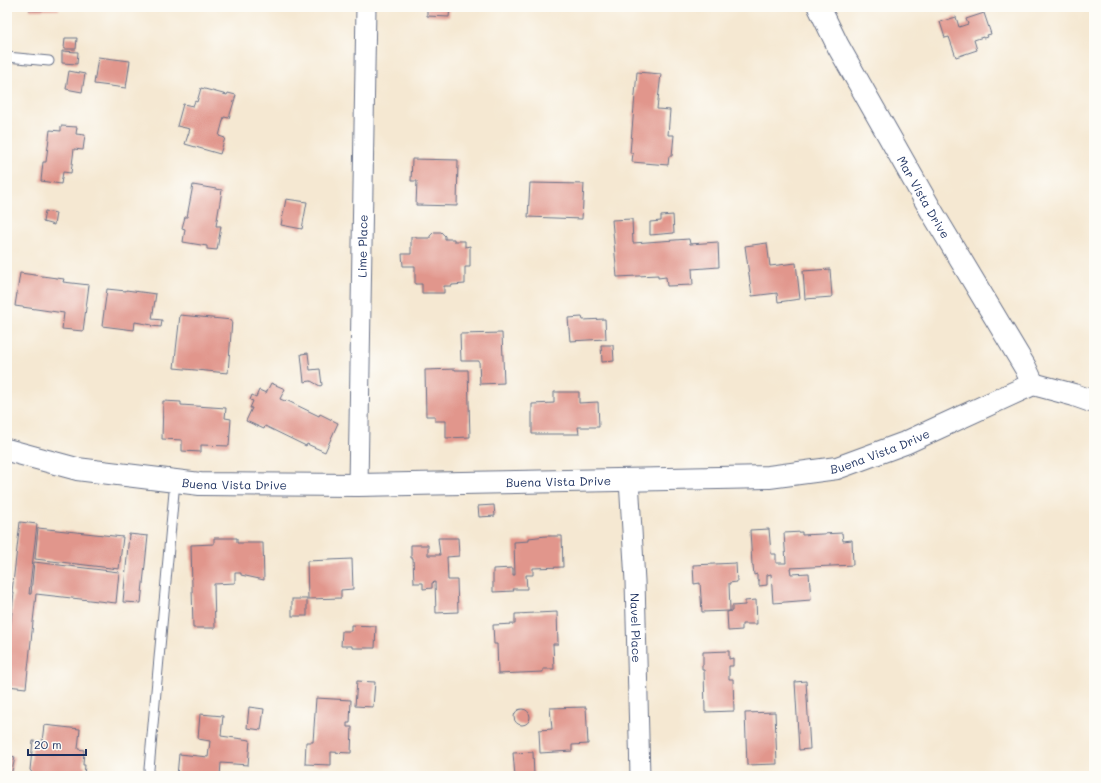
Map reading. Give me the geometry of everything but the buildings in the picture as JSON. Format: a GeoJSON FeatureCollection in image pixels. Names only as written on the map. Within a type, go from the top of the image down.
{"type":"FeatureCollection","features":[{"type":"Feature","properties":{"kind":"street","name":"Lime Place"},"geometry":{"type":"LineString","coordinates":[[358,485],[366,7]]}},
{"type":"Feature","properties":{"kind":"street","name":"Mar Vista Drive"},"geometry":{"type":"LineString","coordinates":[[820,7],[838,46],[932,212],[1025,367],[1033,384]]}},
{"type":"Feature","properties":{"kind":"street","name":"Buena Vista Drive"},"geometry":{"type":"LineString","coordinates":[[7,450],[77,469],[200,484],[358,485],[769,477],[837,468],[905,443],[1033,384]]}},
{"type":"Feature","properties":{"kind":"street"},"geometry":{"type":"LineString","coordinates":[[1033,384],[1094,402]]}},
{"type":"Feature","properties":{"kind":"street","name":"Navel Place"},"geometry":{"type":"LineString","coordinates":[[629,480],[635,580],[640,776]]}},
{"type":"Feature","properties":{"kind":"lane"},"geometry":{"type":"LineString","coordinates":[[7,57],[49,61]]}},
{"type":"Feature","properties":{"kind":"lane"},"geometry":{"type":"LineString","coordinates":[[149,769],[175,481]]}}]}
